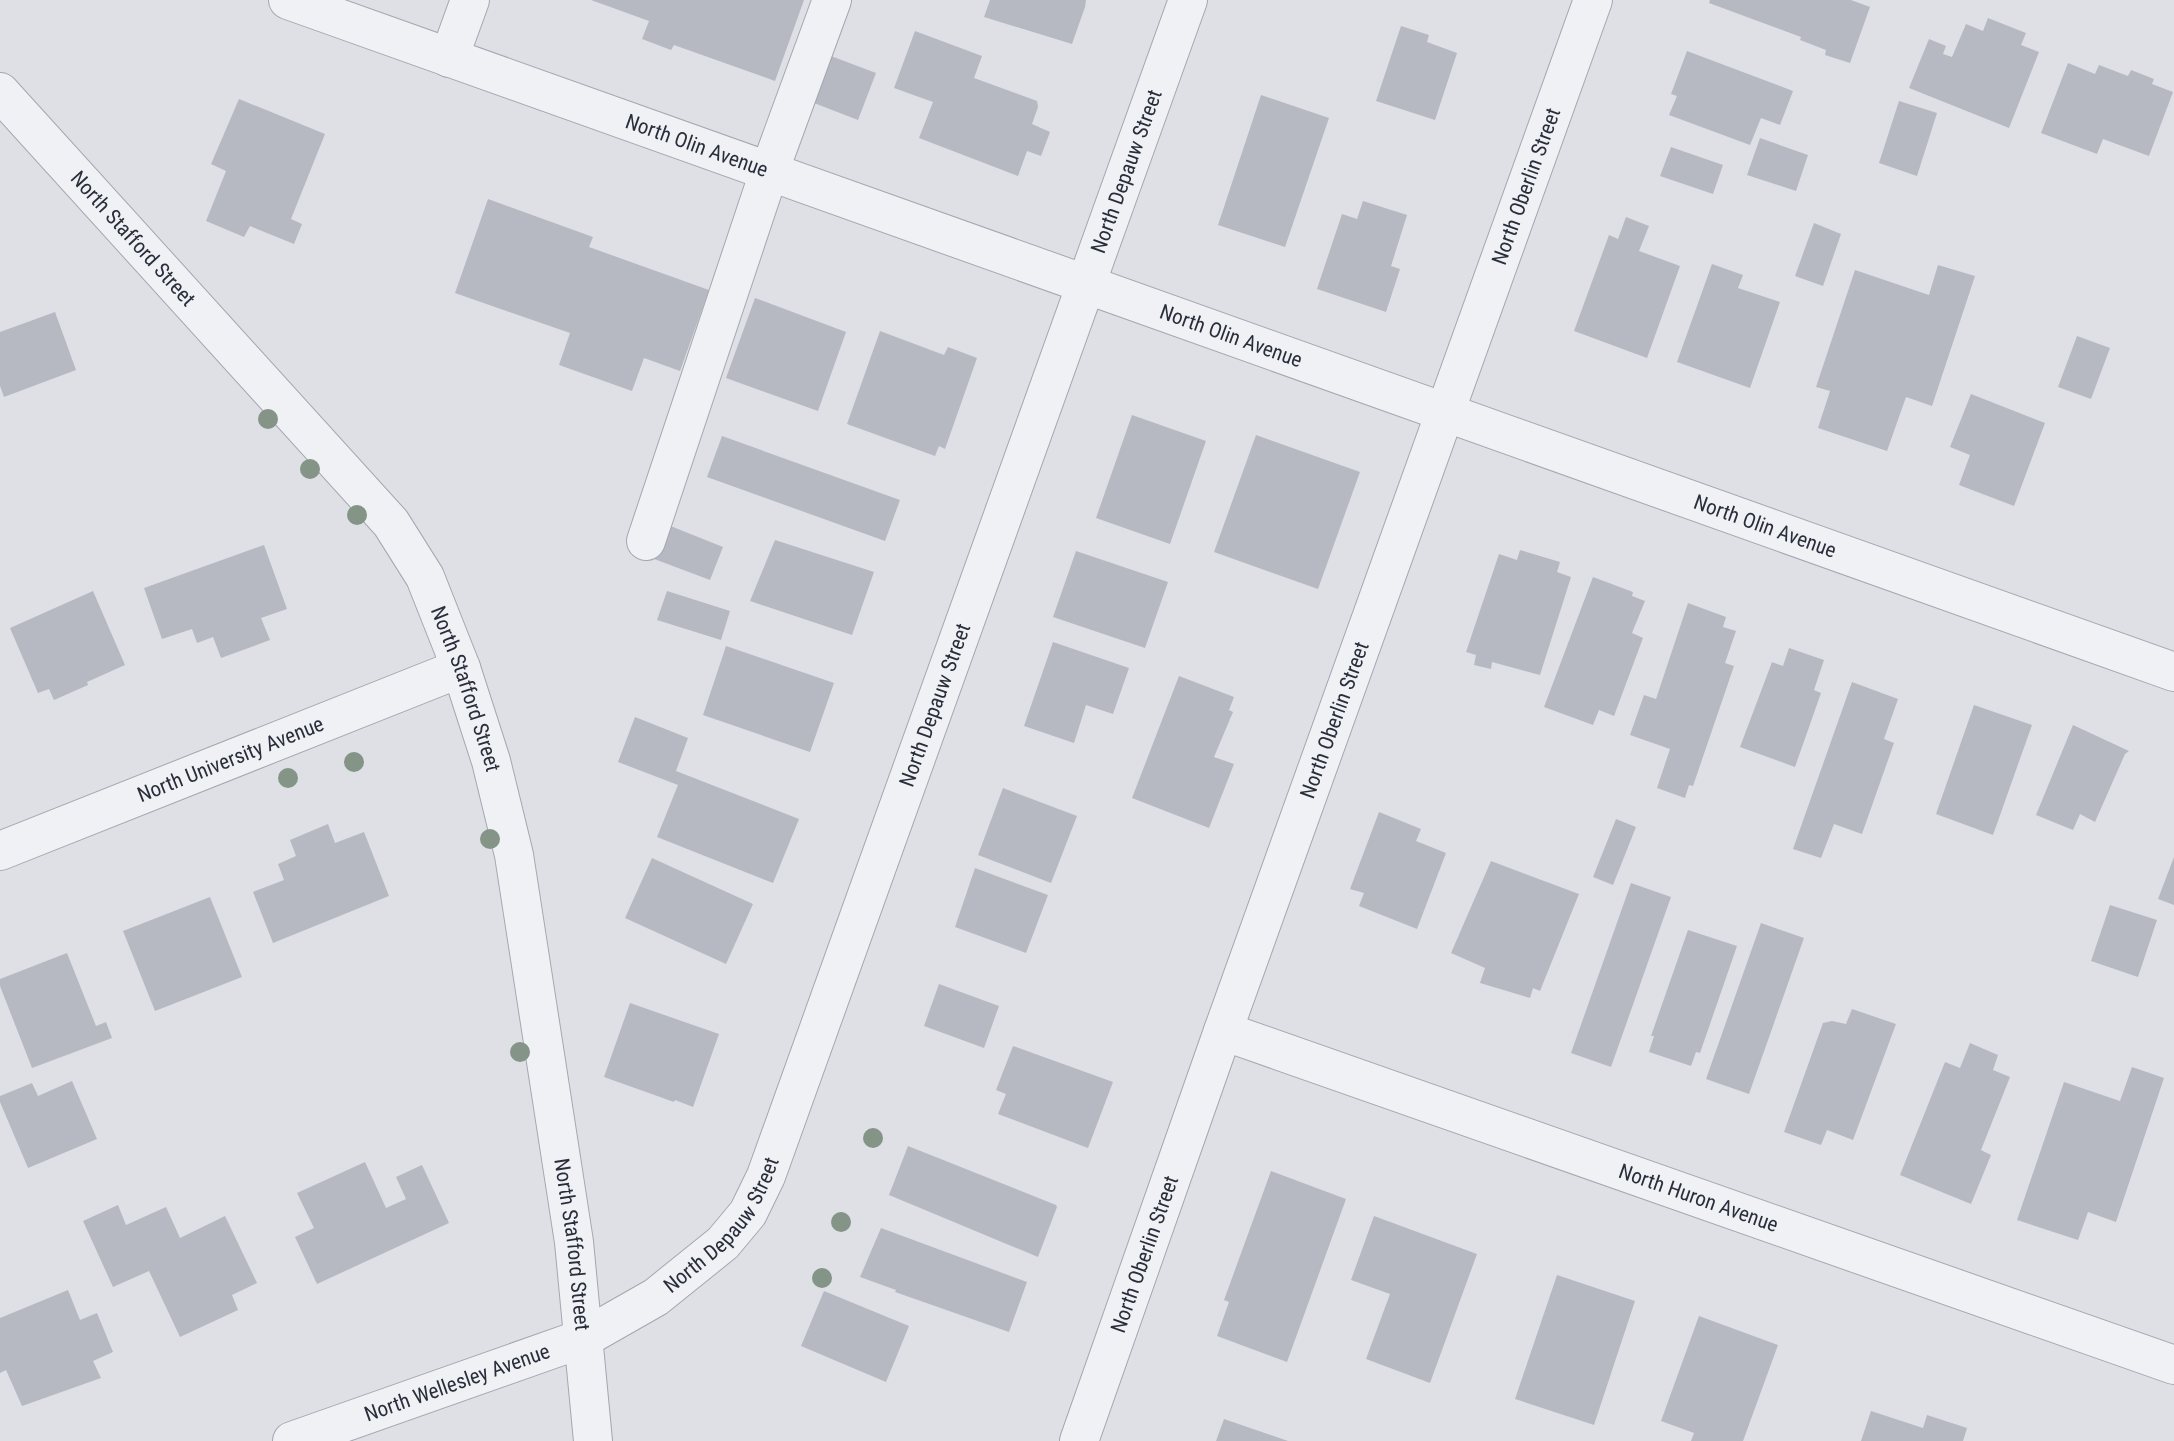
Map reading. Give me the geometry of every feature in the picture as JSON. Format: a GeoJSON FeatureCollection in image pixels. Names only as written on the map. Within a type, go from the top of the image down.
{"type":"FeatureCollection","features":[{"type":"Feature","properties":{"kind":"street","name":"North Olin Avenue"},"geometry":{"type":"LineString","coordinates":[[288,0],[2174,673]]}},
{"type":"Feature","properties":{"kind":"street"},"geometry":{"type":"LineString","coordinates":[[449,58],[470,0]]}},
{"type":"Feature","properties":{"kind":"street"},"geometry":{"type":"LineString","coordinates":[[646,541],[769,172],[832,0]]}},
{"type":"Feature","properties":{"kind":"street","name":"North Depauw Street"},"geometry":{"type":"LineString","coordinates":[[584,1338],[656,1297],[723,1243],[748,1213],[766,1176],[1188,0]]}},
{"type":"Feature","properties":{"kind":"street","name":"North Oberlin Street"},"geometry":{"type":"LineString","coordinates":[[1079,1441],[1592,0]]}},
{"type":"Feature","properties":{"kind":"street","name":"North Stafford Street"},"geometry":{"type":"LineString","coordinates":[[3,102],[391,523],[425,577],[461,667],[491,761],[514,855],[574,1242],[593,1441]]}},
{"type":"Feature","properties":{"kind":"street","name":"North University Avenue"},"geometry":{"type":"LineString","coordinates":[[0,851],[461,667]]}},
{"type":"Feature","properties":{"kind":"street","name":"North Huron Avenue"},"geometry":{"type":"LineString","coordinates":[[1223,1031],[2174,1365]]}},
{"type":"Feature","properties":{"kind":"street","name":"North Wellesley Avenue"},"geometry":{"type":"LineString","coordinates":[[292,1441],[584,1338]]}},
{"type":"Feature","properties":{"kind":"building"},"geometry":{"type":"Polygon","coordinates":[[[591,0],[804,0],[775,81],[674,45],[671,50],[642,39],[649,21],[591,0]]]}},
{"type":"Feature","properties":{"kind":"building"},"geometry":{"type":"Polygon","coordinates":[[[990,0],[1086,0],[1072,44],[984,17],[990,0]]]}},
{"type":"Feature","properties":{"kind":"building"},"geometry":{"type":"Polygon","coordinates":[[[1710,0],[1851,0],[1870,7],[1850,63],[1825,55],[1826,50],[1800,40],[1801,37],[1709,3],[1710,0]]]}},
{"type":"Feature","properties":{"kind":"building"},"geometry":{"type":"Polygon","coordinates":[[[1988,18],[2026,33],[2021,45],[2039,52],[2009,128],[1909,88],[1929,39],[1946,46],[1943,54],[1952,57],[1966,24],[1983,31],[1988,18]]]}},
{"type":"Feature","properties":{"kind":"building"},"geometry":{"type":"Polygon","coordinates":[[[1401,26],[1429,35],[1427,42],[1457,53],[1435,120],[1376,101],[1401,26]]]}},
{"type":"Feature","properties":{"kind":"building"},"geometry":{"type":"Polygon","coordinates":[[[915,31],[982,56],[974,78],[1037,101],[1038,107],[1032,124],[1050,132],[1041,156],[1027,151],[1018,176],[919,138],[933,102],[894,88],[915,31]]]}},
{"type":"Feature","properties":{"kind":"building"},"geometry":{"type":"Polygon","coordinates":[[[1687,51],[1793,91],[1780,125],[1761,118],[1750,145],[1669,115],[1677,96],[1671,94],[1687,51]]]}},
{"type":"Feature","properties":{"kind":"building"},"geometry":{"type":"Polygon","coordinates":[[[831,56],[876,73],[858,120],[814,103],[831,56]]]}},
{"type":"Feature","properties":{"kind":"building"},"geometry":{"type":"Polygon","coordinates":[[[2068,63],[2095,74],[2099,65],[2128,76],[2131,70],[2154,79],[2152,84],[2173,92],[2149,156],[2103,139],[2097,154],[2041,133],[2068,63]]]}},
{"type":"Feature","properties":{"kind":"building"},"geometry":{"type":"Polygon","coordinates":[[[1261,95],[1329,118],[1285,247],[1218,225],[1261,95]]]}},
{"type":"Feature","properties":{"kind":"building"},"geometry":{"type":"Polygon","coordinates":[[[239,99],[325,134],[291,219],[302,224],[294,244],[250,226],[244,237],[206,221],[226,171],[211,164],[239,99]]]}},
{"type":"Feature","properties":{"kind":"building"},"geometry":{"type":"Polygon","coordinates":[[[1899,101],[1937,113],[1917,176],[1879,163],[1899,101]]]}},
{"type":"Feature","properties":{"kind":"building"},"geometry":{"type":"Polygon","coordinates":[[[1760,138],[1808,155],[1796,191],[1747,175],[1760,138]]]}},
{"type":"Feature","properties":{"kind":"building"},"geometry":{"type":"Polygon","coordinates":[[[1671,147],[1723,165],[1713,194],[1660,176],[1671,147]]]}},
{"type":"Feature","properties":{"kind":"building"},"geometry":{"type":"Polygon","coordinates":[[[488,199],[593,237],[589,247],[709,290],[680,371],[644,358],[632,391],[559,365],[570,333],[455,293],[488,199]]]}},
{"type":"Feature","properties":{"kind":"building"},"geometry":{"type":"Polygon","coordinates":[[[1363,201],[1407,215],[1391,266],[1400,269],[1386,312],[1317,289],[1342,214],[1357,219],[1363,201]]]}},
{"type":"Feature","properties":{"kind":"building"},"geometry":{"type":"Polygon","coordinates":[[[1626,217],[1649,226],[1639,251],[1680,266],[1647,358],[1574,331],[1609,235],[1618,239],[1626,217]]]}},
{"type":"Feature","properties":{"kind":"building"},"geometry":{"type":"Polygon","coordinates":[[[1814,223],[1841,234],[1823,286],[1795,276],[1814,223]]]}},
{"type":"Feature","properties":{"kind":"building"},"geometry":{"type":"Polygon","coordinates":[[[1712,264],[1743,275],[1738,288],[1780,302],[1750,388],[1677,362],[1712,264]]]}},
{"type":"Feature","properties":{"kind":"building"},"geometry":{"type":"Polygon","coordinates":[[[1938,265],[1975,276],[1932,406],[1906,397],[1887,451],[1818,428],[1830,391],[1816,387],[1855,270],[1929,295],[1938,265]]]}},
{"type":"Feature","properties":{"kind":"building"},"geometry":{"type":"Polygon","coordinates":[[[755,298],[846,332],[818,411],[726,378],[755,298]]]}},
{"type":"Feature","properties":{"kind":"building"},"geometry":{"type":"Polygon","coordinates":[[[55,312],[76,370],[4,397],[0,386],[0,332],[55,312]]]}},
{"type":"Feature","properties":{"kind":"building"},"geometry":{"type":"Polygon","coordinates":[[[880,331],[944,355],[948,347],[977,358],[945,449],[939,446],[935,456],[847,424],[880,331]]]}},
{"type":"Feature","properties":{"kind":"building"},"geometry":{"type":"Polygon","coordinates":[[[2077,336],[2110,348],[2091,399],[2058,387],[2077,336]]]}},
{"type":"Feature","properties":{"kind":"building"},"geometry":{"type":"Polygon","coordinates":[[[1971,394],[2045,423],[2014,506],[1959,485],[1970,455],[1950,447],[1971,394]]]}},
{"type":"Feature","properties":{"kind":"building"},"geometry":{"type":"Polygon","coordinates":[[[1132,415],[1206,441],[1170,544],[1096,518],[1132,415]]]}},
{"type":"Feature","properties":{"kind":"building"},"geometry":{"type":"Polygon","coordinates":[[[1256,435],[1360,472],[1318,589],[1214,552],[1256,435]]]}},
{"type":"Feature","properties":{"kind":"building"},"geometry":{"type":"Polygon","coordinates":[[[722,436],[900,500],[885,541],[707,477],[722,436]]]}},
{"type":"Feature","properties":{"kind":"building"},"geometry":{"type":"Polygon","coordinates":[[[663,523],[723,547],[710,580],[649,557],[663,523]]]}},
{"type":"Feature","properties":{"kind":"building"},"geometry":{"type":"Polygon","coordinates":[[[775,540],[874,572],[852,635],[750,601],[775,540]]]}},
{"type":"Feature","properties":{"kind":"building"},"geometry":{"type":"Polygon","coordinates":[[[264,545],[287,609],[261,618],[270,640],[221,658],[213,637],[197,643],[192,629],[162,639],[144,588],[264,545]]]}},
{"type":"Feature","properties":{"kind":"building"},"geometry":{"type":"Polygon","coordinates":[[[1520,550],[1560,562],[1557,572],[1571,577],[1540,675],[1492,662],[1491,669],[1474,665],[1476,655],[1466,652],[1499,554],[1517,560],[1520,550]]]}},
{"type":"Feature","properties":{"kind":"building"},"geometry":{"type":"Polygon","coordinates":[[[1076,551],[1168,582],[1145,648],[1053,617],[1076,551]]]}},
{"type":"Feature","properties":{"kind":"building"},"geometry":{"type":"Polygon","coordinates":[[[1593,577],[1633,592],[1632,596],[1645,601],[1632,633],[1643,638],[1614,716],[1599,710],[1593,725],[1544,707],[1593,577]]]}},
{"type":"Feature","properties":{"kind":"building"},"geometry":{"type":"Polygon","coordinates":[[[93,591],[125,665],[54,700],[49,689],[38,693],[10,628],[93,591]]]}},
{"type":"Feature","properties":{"kind":"building"},"geometry":{"type":"Polygon","coordinates":[[[667,591],[730,611],[721,640],[657,620],[667,591]]]}},
{"type":"Feature","properties":{"kind":"building"},"geometry":{"type":"Polygon","coordinates":[[[1688,603],[1726,617],[1723,627],[1736,631],[1725,663],[1734,666],[1693,786],[1689,785],[1685,798],[1657,788],[1670,749],[1630,735],[1644,695],[1656,699],[1688,603]]]}},
{"type":"Feature","properties":{"kind":"building"},"geometry":{"type":"Polygon","coordinates":[[[1053,642],[1129,668],[1113,714],[1086,705],[1074,743],[1024,726],[1053,642]]]}},
{"type":"Feature","properties":{"kind":"building"},"geometry":{"type":"Polygon","coordinates":[[[726,646],[834,683],[810,752],[703,715],[726,646]]]}},
{"type":"Feature","properties":{"kind":"building"},"geometry":{"type":"Polygon","coordinates":[[[1789,648],[1824,660],[1814,690],[1821,693],[1795,767],[1740,747],[1772,662],[1783,666],[1789,648]]]}},
{"type":"Feature","properties":{"kind":"building"},"geometry":{"type":"Polygon","coordinates":[[[1179,676],[1234,697],[1229,710],[1233,712],[1214,757],[1234,764],[1209,828],[1132,798],[1179,676]]]}},
{"type":"Feature","properties":{"kind":"building"},"geometry":{"type":"Polygon","coordinates":[[[1852,682],[1898,699],[1884,739],[1894,743],[1862,834],[1834,824],[1821,858],[1793,849],[1852,682]]]}},
{"type":"Feature","properties":{"kind":"building"},"geometry":{"type":"Polygon","coordinates":[[[1974,705],[2032,725],[1993,835],[1936,814],[1974,705]]]}},
{"type":"Feature","properties":{"kind":"building"},"geometry":{"type":"Polygon","coordinates":[[[635,717],[688,738],[676,771],[799,819],[773,883],[657,837],[678,785],[618,762],[635,717]]]}},
{"type":"Feature","properties":{"kind":"building"},"geometry":{"type":"Polygon","coordinates":[[[2073,725],[2129,751],[2125,754],[2095,822],[2080,814],[2073,830],[2036,815],[2073,725]]]}},
{"type":"Feature","properties":{"kind":"building"},"geometry":{"type":"Polygon","coordinates":[[[1003,788],[1077,816],[1051,883],[978,855],[1003,788]]]}},
{"type":"Feature","properties":{"kind":"building"},"geometry":{"type":"Polygon","coordinates":[[[1379,812],[1421,829],[1416,841],[1446,853],[1417,929],[1359,906],[1364,893],[1350,889],[1379,812]]]}},
{"type":"Feature","properties":{"kind":"building"},"geometry":{"type":"Polygon","coordinates":[[[1616,819],[1636,827],[1613,885],[1593,877],[1616,819]]]}},
{"type":"Feature","properties":{"kind":"building"},"geometry":{"type":"Polygon","coordinates":[[[328,824],[335,843],[364,832],[389,896],[273,943],[253,892],[284,880],[278,864],[296,856],[290,840],[328,824]]]}},
{"type":"Feature","properties":{"kind":"building"},"geometry":{"type":"Polygon","coordinates":[[[2174,857],[2174,905],[2158,899],[2174,857]]]}},
{"type":"Feature","properties":{"kind":"building"},"geometry":{"type":"Polygon","coordinates":[[[652,858],[753,904],[726,964],[625,918],[652,858]]]}},
{"type":"Feature","properties":{"kind":"building"},"geometry":{"type":"Polygon","coordinates":[[[1491,861],[1579,894],[1540,991],[1533,988],[1530,998],[1480,983],[1485,968],[1451,953],[1491,861]]]}},
{"type":"Feature","properties":{"kind":"building"},"geometry":{"type":"Polygon","coordinates":[[[975,868],[1048,895],[1026,953],[955,927],[975,868]]]}},
{"type":"Feature","properties":{"kind":"building"},"geometry":{"type":"Polygon","coordinates":[[[1631,883],[1671,897],[1611,1067],[1571,1053],[1631,883]]]}},
{"type":"Feature","properties":{"kind":"building"},"geometry":{"type":"Polygon","coordinates":[[[210,897],[242,977],[155,1011],[123,931],[210,897]]]}},
{"type":"Feature","properties":{"kind":"building"},"geometry":{"type":"Polygon","coordinates":[[[2110,905],[2157,920],[2138,977],[2091,961],[2110,905]]]}},
{"type":"Feature","properties":{"kind":"building"},"geometry":{"type":"Polygon","coordinates":[[[1761,923],[1804,938],[1749,1094],[1706,1079],[1761,923]]]}},
{"type":"Feature","properties":{"kind":"building"},"geometry":{"type":"Polygon","coordinates":[[[1688,930],[1737,946],[1700,1053],[1696,1052],[1691,1066],[1649,1052],[1654,1036],[1651,1036],[1688,930]]]}},
{"type":"Feature","properties":{"kind":"building"},"geometry":{"type":"Polygon","coordinates":[[[67,953],[96,1026],[106,1022],[112,1038],[32,1068],[0,986],[0,979],[67,953]]]}},
{"type":"Feature","properties":{"kind":"building"},"geometry":{"type":"Polygon","coordinates":[[[939,984],[999,1006],[984,1048],[924,1026],[939,984]]]}},
{"type":"Feature","properties":{"kind":"building"},"geometry":{"type":"Polygon","coordinates":[[[630,1003],[719,1034],[693,1107],[604,1077],[630,1003]]]}},
{"type":"Feature","properties":{"kind":"building"},"geometry":{"type":"Polygon","coordinates":[[[1852,1009],[1896,1024],[1853,1140],[1827,1130],[1821,1145],[1784,1132],[1823,1023],[1832,1021],[1846,1024],[1852,1009]]]}},
{"type":"Feature","properties":{"kind":"building"},"geometry":{"type":"Polygon","coordinates":[[[1970,1043],[1998,1055],[1993,1070],[2010,1077],[1981,1150],[1991,1155],[1971,1204],[1900,1175],[1945,1062],[1960,1068],[1970,1043]]]}},
{"type":"Feature","properties":{"kind":"building"},"geometry":{"type":"Polygon","coordinates":[[[1013,1046],[1113,1082],[1088,1148],[998,1114],[1006,1094],[996,1090],[1013,1046]]]}},
{"type":"Feature","properties":{"kind":"building"},"geometry":{"type":"Polygon","coordinates":[[[2132,1067],[2164,1078],[2116,1222],[2088,1212],[2078,1240],[2017,1220],[2064,1082],[2120,1101],[2132,1067]]]}},
{"type":"Feature","properties":{"kind":"building"},"geometry":{"type":"Polygon","coordinates":[[[72,1081],[97,1139],[28,1168],[0,1102],[0,1096],[32,1083],[38,1096],[72,1081]]]}},
{"type":"Feature","properties":{"kind":"building"},"geometry":{"type":"Polygon","coordinates":[[[908,1146],[1056,1205],[1038,1257],[889,1195],[908,1146]]]}},
{"type":"Feature","properties":{"kind":"building"},"geometry":{"type":"Polygon","coordinates":[[[365,1162],[386,1208],[406,1199],[396,1177],[422,1165],[449,1223],[317,1284],[295,1237],[314,1228],[297,1193],[365,1162]]]}},
{"type":"Feature","properties":{"kind":"building"},"geometry":{"type":"Polygon","coordinates":[[[1271,1171],[1346,1199],[1287,1362],[1217,1336],[1229,1302],[1224,1300],[1271,1171]]]}},
{"type":"Feature","properties":{"kind":"building"},"geometry":{"type":"Polygon","coordinates":[[[118,1205],[126,1225],[166,1207],[180,1238],[225,1216],[257,1283],[232,1295],[238,1310],[180,1337],[149,1271],[113,1287],[83,1221],[118,1205]]]}},
{"type":"Feature","properties":{"kind":"building"},"geometry":{"type":"Polygon","coordinates":[[[1374,1216],[1477,1254],[1430,1383],[1366,1359],[1390,1294],[1351,1280],[1374,1216]]]}},
{"type":"Feature","properties":{"kind":"building"},"geometry":{"type":"Polygon","coordinates":[[[881,1228],[1027,1282],[1009,1332],[860,1277],[881,1228]]]}},
{"type":"Feature","properties":{"kind":"building"},"geometry":{"type":"Polygon","coordinates":[[[1557,1275],[1635,1301],[1594,1425],[1515,1399],[1557,1275]]]}},
{"type":"Feature","properties":{"kind":"building"},"geometry":{"type":"Polygon","coordinates":[[[68,1290],[80,1320],[97,1313],[113,1352],[93,1361],[101,1378],[22,1406],[6,1370],[0,1373],[0,1318],[68,1290]]]}},
{"type":"Feature","properties":{"kind":"building"},"geometry":{"type":"Polygon","coordinates":[[[824,1291],[909,1326],[886,1382],[801,1346],[824,1291]]]}},
{"type":"Feature","properties":{"kind":"building"},"geometry":{"type":"Polygon","coordinates":[[[1699,1316],[1778,1345],[1743,1441],[1691,1441],[1694,1433],[1661,1421],[1699,1316]]]}},
{"type":"Feature","properties":{"kind":"building"},"geometry":{"type":"Polygon","coordinates":[[[1871,1411],[1923,1428],[1927,1415],[1967,1428],[1963,1441],[1861,1441],[1871,1411]]]}},
{"type":"Feature","properties":{"kind":"building"},"geometry":{"type":"Polygon","coordinates":[[[1224,1419],[1288,1441],[1216,1441],[1224,1419]]]}}]}
